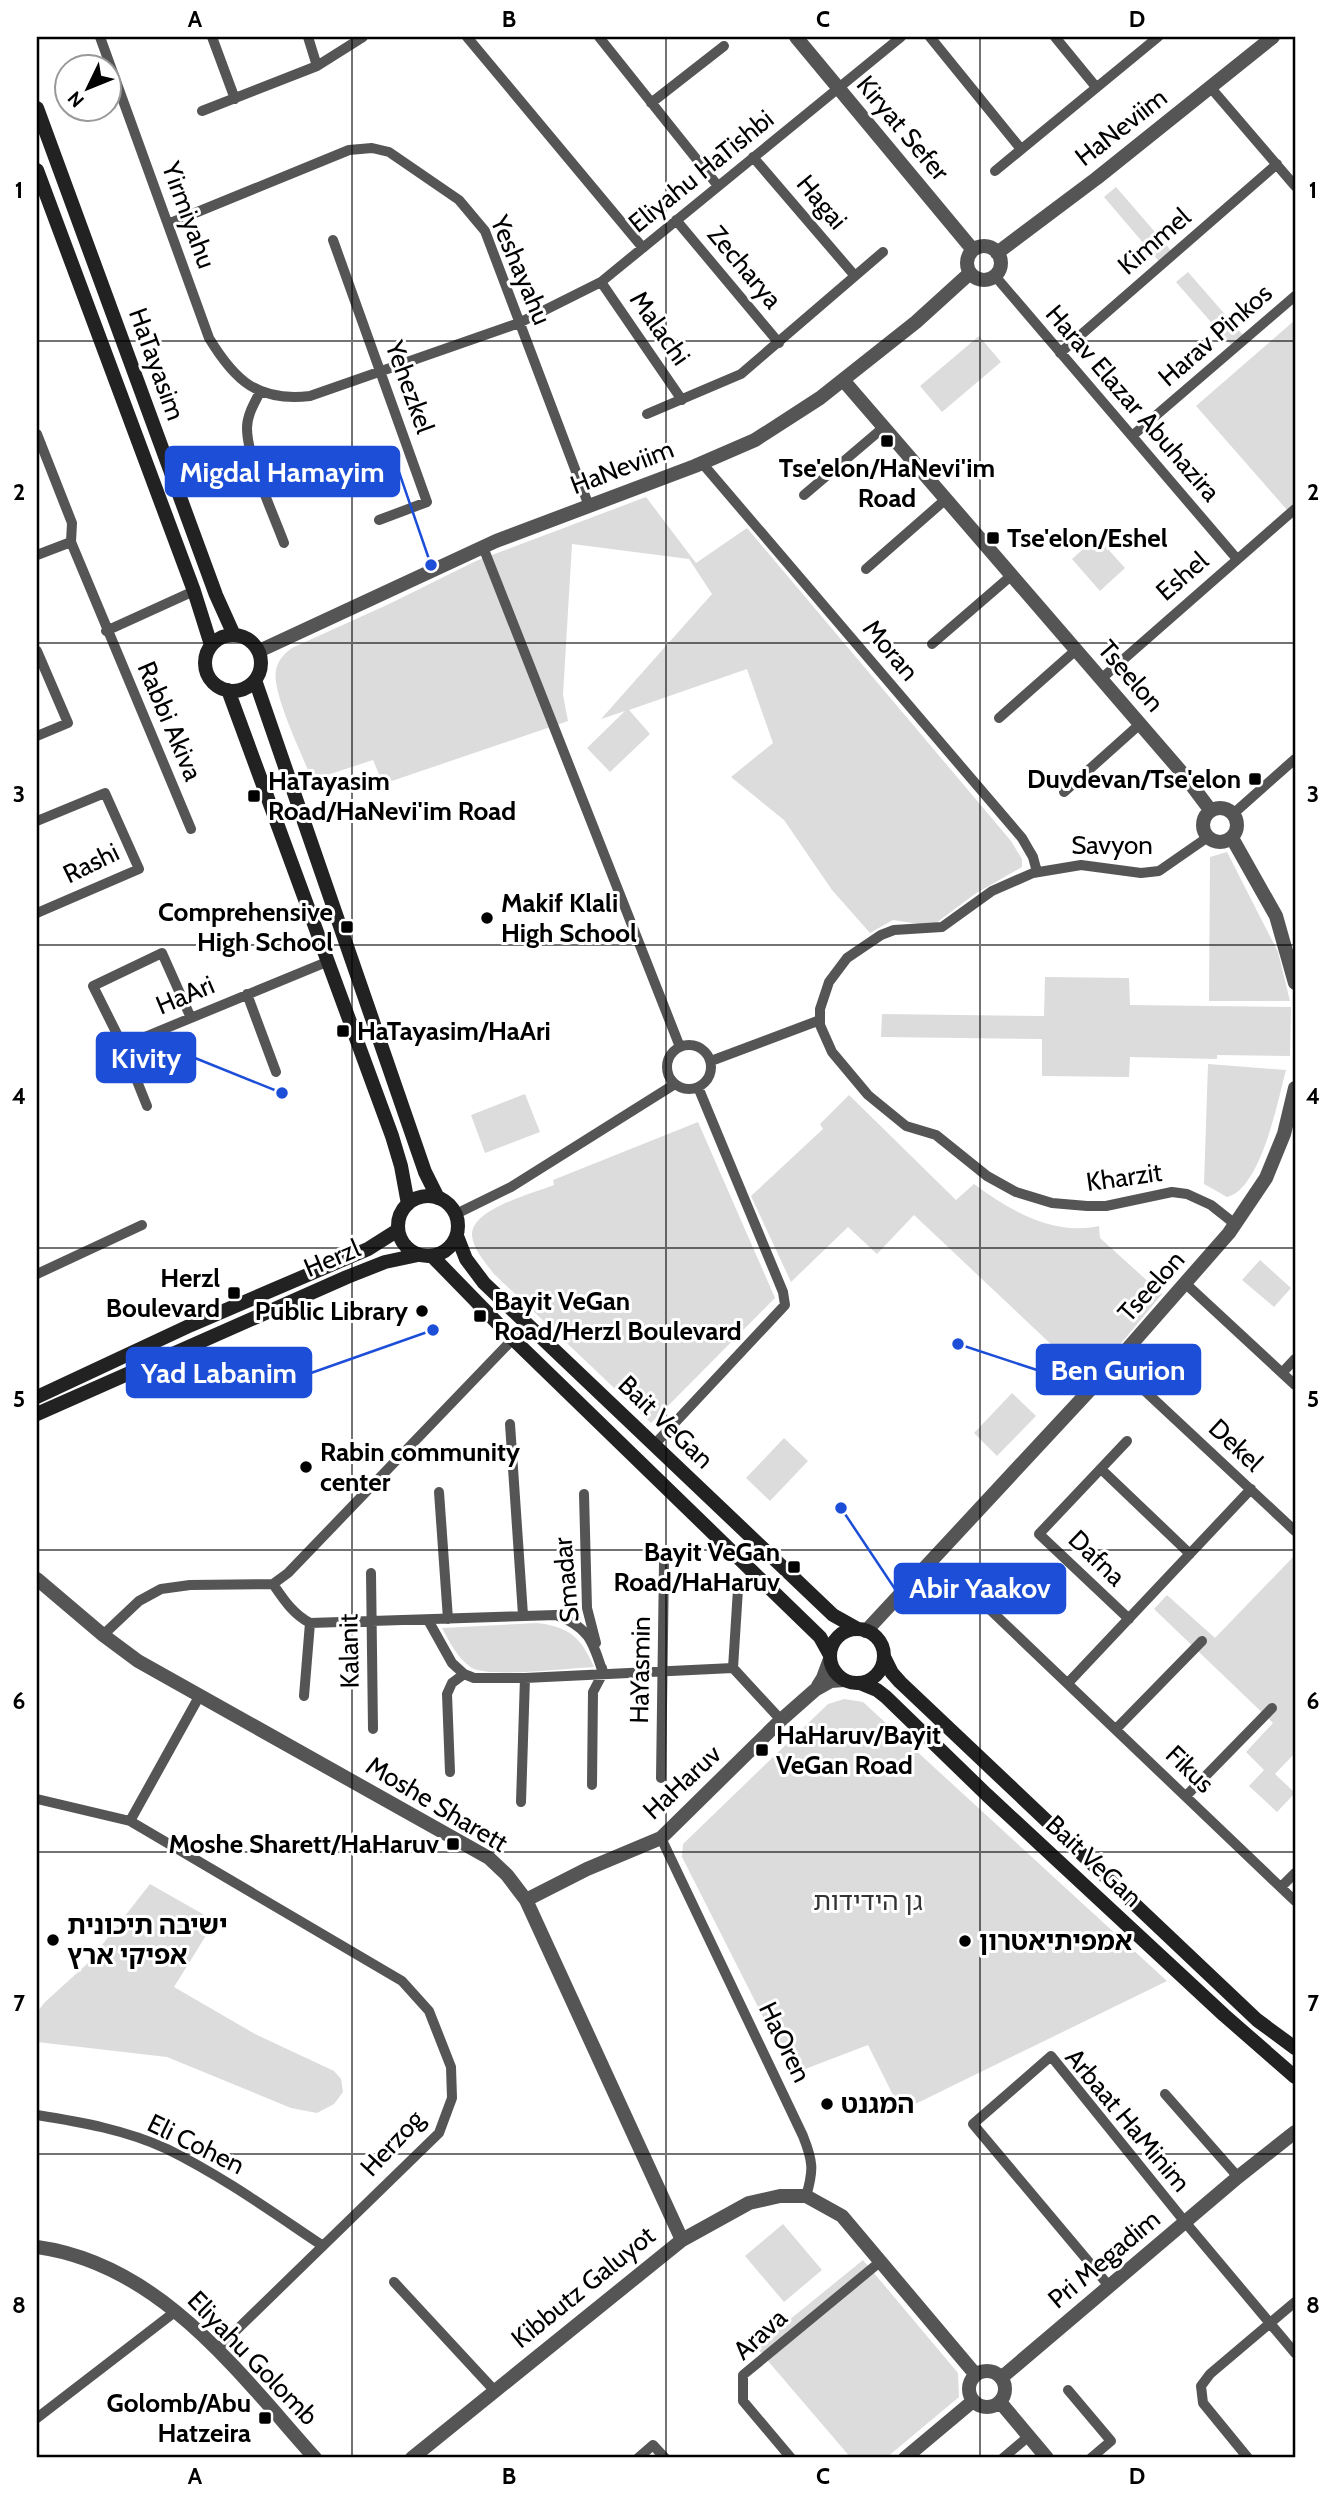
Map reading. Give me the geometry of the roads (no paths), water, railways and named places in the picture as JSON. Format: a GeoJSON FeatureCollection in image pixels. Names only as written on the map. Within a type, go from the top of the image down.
{"type":"FeatureCollection","features":[{"type":"Feature","properties":{"kind":"main road","name":"HaTayasim"},"geometry":{"type":"LineString","coordinates":[[37,108],[216,595],[234,635]]}},
{"type":"Feature","properties":{"kind":"main road","name":"HaTayasim"},"geometry":{"type":"LineString","coordinates":[[37,170],[194,591],[211,645]]}},
{"type":"Feature","properties":{"kind":"main road"},"geometry":{"type":"LineString","coordinates":[[234,635],[250,640],[259,651],[261,668],[256,680],[241,690],[228,690],[216,685],[208,674],[205,662],[211,645],[222,637],[234,635]]}},
{"type":"Feature","properties":{"kind":"main road"},"geometry":{"type":"LineString","coordinates":[[256,680],[425,1172],[438,1198]]}},
{"type":"Feature","properties":{"kind":"main road"},"geometry":{"type":"LineString","coordinates":[[228,690],[392,1136],[408,1204]]}},
{"type":"Feature","properties":{"kind":"main road"},"geometry":{"type":"LineString","coordinates":[[425,1196],[438,1198],[456,1214],[457,1236],[449,1248],[425,1255],[403,1243],[398,1230],[400,1216],[408,1204],[425,1196]]}},
{"type":"Feature","properties":{"kind":"main road","name":"Herzl"},"geometry":{"type":"LineString","coordinates":[[37,1397],[191,1325],[368,1249],[398,1230]]}},
{"type":"Feature","properties":{"kind":"main road","name":"Bait VeGan"},"geometry":{"type":"LineString","coordinates":[[457,1236],[466,1259],[484,1283],[833,1615],[867,1633]]}},
{"type":"Feature","properties":{"kind":"main road","name":"Bait VeGan"},"geometry":{"type":"LineString","coordinates":[[425,1255],[820,1637],[830,1657]]}},
{"type":"Feature","properties":{"kind":"main road","name":"Herzl"},"geometry":{"type":"LineString","coordinates":[[37,1414],[347,1277],[385,1262],[425,1255]]}},
{"type":"Feature","properties":{"kind":"main road"},"geometry":{"type":"LineString","coordinates":[[846,1632],[867,1633],[882,1645],[884,1657],[881,1669],[876,1676],[860,1683],[844,1680],[835,1671],[830,1657],[832,1647],[839,1636],[846,1632]]}},
{"type":"Feature","properties":{"kind":"main road","name":"Bait VeGan"},"geometry":{"type":"LineString","coordinates":[[884,1657],[900,1682],[1257,2020],[1295,2048]]}},
{"type":"Feature","properties":{"kind":"main road","name":"Bait VeGan"},"geometry":{"type":"LineString","coordinates":[[860,1683],[886,1697],[987,1795],[1224,2015],[1295,2077]]}},
{"type":"Feature","properties":{"kind":"street","name":"Yirmiyahu"},"geometry":{"type":"LineString","coordinates":[[100,37],[209,338],[221,358],[239,377],[260,392],[289,398],[310,396],[519,323]]}},
{"type":"Feature","properties":{"kind":"street"},"geometry":{"type":"LineString","coordinates":[[212,37],[235,99]]}},
{"type":"Feature","properties":{"kind":"street"},"geometry":{"type":"LineString","coordinates":[[308,37],[317,66]]}},
{"type":"Feature","properties":{"kind":"street"},"geometry":{"type":"LineString","coordinates":[[202,111],[317,66],[363,37]]}},
{"type":"Feature","properties":{"kind":"street"},"geometry":{"type":"LineString","coordinates":[[467,37],[643,248]]}},
{"type":"Feature","properties":{"kind":"street"},"geometry":{"type":"LineString","coordinates":[[599,37],[718,187]]}},
{"type":"Feature","properties":{"kind":"street","name":"Kiryat Sefer"},"geometry":{"type":"LineString","coordinates":[[796,37],[973,250]]}},
{"type":"Feature","properties":{"kind":"street","name":"Eliyahu HaTishbi"},"geometry":{"type":"LineString","coordinates":[[519,323],[601,282],[901,37]]}},
{"type":"Feature","properties":{"kind":"street"},"geometry":{"type":"LineString","coordinates":[[930,37],[1021,149]]}},
{"type":"Feature","properties":{"kind":"street"},"geometry":{"type":"LineString","coordinates":[[1055,37],[1096,87]]}},
{"type":"Feature","properties":{"kind":"street"},"geometry":{"type":"LineString","coordinates":[[995,171],[1158,37]]}},
{"type":"Feature","properties":{"kind":"street","name":"HaNeviim"},"geometry":{"type":"LineString","coordinates":[[998,253],[1273,37]]}},
{"type":"Feature","properties":{"kind":"street"},"geometry":{"type":"LineString","coordinates":[[651,103],[724,46]]}},
{"type":"Feature","properties":{"kind":"street"},"geometry":{"type":"LineString","coordinates":[[1211,88],[1295,186]]}},
{"type":"Feature","properties":{"kind":"street","name":"Yeshayahu"},"geometry":{"type":"LineString","coordinates":[[168,224],[349,150],[372,148],[389,152],[459,200],[485,231],[589,506]]}},
{"type":"Feature","properties":{"kind":"street","name":"Hagai"},"geometry":{"type":"LineString","coordinates":[[754,158],[855,276]]}},
{"type":"Feature","properties":{"kind":"street","name":"Kimmel"},"geometry":{"type":"LineString","coordinates":[[1060,353],[1277,164]]}},
{"type":"Feature","properties":{"kind":"street","name":"Zecharya"},"geometry":{"type":"LineString","coordinates":[[677,220],[779,343]]}},
{"type":"Feature","properties":{"kind":"street","name":"Yehezkel"},"geometry":{"type":"LineString","coordinates":[[333,240],[427,502],[379,520]]}},
{"type":"Feature","properties":{"kind":"street"},"geometry":{"type":"LineString","coordinates":[[986,246],[998,253],[1001,263],[995,276],[985,281],[970,273],[967,258],[973,250],[986,246]]}},
{"type":"Feature","properties":{"kind":"street"},"geometry":{"type":"LineString","coordinates":[[647,414],[741,373],[883,252]]}},
{"type":"Feature","properties":{"kind":"street","name":"HaNeviim"},"geometry":{"type":"LineString","coordinates":[[259,651],[483,547],[746,444],[772,430],[843,380],[916,322],[970,273]]}},
{"type":"Feature","properties":{"kind":"street","name":"Harav Elazar Abuhazira"},"geometry":{"type":"LineString","coordinates":[[995,276],[1237,559]]}},
{"type":"Feature","properties":{"kind":"street","name":"Malachi"},"geometry":{"type":"LineString","coordinates":[[601,282],[682,400]]}},
{"type":"Feature","properties":{"kind":"street","name":"Harav Pinkos"},"geometry":{"type":"LineString","coordinates":[[1132,436],[1295,296]]}},
{"type":"Feature","properties":{"kind":"street","name":"Tseelon"},"geometry":{"type":"LineString","coordinates":[[843,380],[1184,775],[1211,811]]}},
{"type":"Feature","properties":{"kind":"street"},"geometry":{"type":"LineString","coordinates":[[260,392],[247,426],[249,447],[284,543]]}},
{"type":"Feature","properties":{"kind":"street"},"geometry":{"type":"LineString","coordinates":[[804,495],[884,427]]}},
{"type":"Feature","properties":{"kind":"street","name":"Rabbi Akiva"},"geometry":{"type":"LineString","coordinates":[[37,434],[72,523],[71,542],[191,829]]}},
{"type":"Feature","properties":{"kind":"street","name":"Moran"},"geometry":{"type":"LineString","coordinates":[[702,463],[1021,838],[1031,853],[1037,872]]}},
{"type":"Feature","properties":{"kind":"street"},"geometry":{"type":"LineString","coordinates":[[866,569],[946,499]]}},
{"type":"Feature","properties":{"kind":"street","name":"Eshel"},"geometry":{"type":"LineString","coordinates":[[1101,679],[1295,509]]}},
{"type":"Feature","properties":{"kind":"street"},"geometry":{"type":"LineString","coordinates":[[37,555],[71,542]]}},
{"type":"Feature","properties":{"kind":"street"},"geometry":{"type":"LineString","coordinates":[[483,547],[680,1046]]}},
{"type":"Feature","properties":{"kind":"street"},"geometry":{"type":"LineString","coordinates":[[932,644],[1012,575]]}},
{"type":"Feature","properties":{"kind":"street"},"geometry":{"type":"LineString","coordinates":[[106,631],[194,591]]}},
{"type":"Feature","properties":{"kind":"street"},"geometry":{"type":"LineString","coordinates":[[999,718],[1076,650]]}},
{"type":"Feature","properties":{"kind":"street"},"geometry":{"type":"LineString","coordinates":[[37,652],[68,723],[37,736]]}},
{"type":"Feature","properties":{"kind":"street"},"geometry":{"type":"LineString","coordinates":[[1064,792],[1140,724]]}},
{"type":"Feature","properties":{"kind":"street"},"geometry":{"type":"LineString","coordinates":[[1233,814],[1293,765]]}},
{"type":"Feature","properties":{"kind":"street","name":"Rashi"},"geometry":{"type":"LineString","coordinates":[[37,821],[105,793],[139,869],[37,913]]}},
{"type":"Feature","properties":{"kind":"street"},"geometry":{"type":"LineString","coordinates":[[1221,808],[1233,814],[1237,826],[1232,838],[1220,842],[1208,837],[1204,822],[1211,811],[1221,808]]}},
{"type":"Feature","properties":{"kind":"street","name":"Savyon"},"geometry":{"type":"LineString","coordinates":[[820,1020],[820,1009],[829,982],[847,958],[861,947],[894,930],[942,927],[992,891],[1037,872],[1081,865],[1141,873],[1159,871],[1208,837]]}},
{"type":"Feature","properties":{"kind":"street"},"geometry":{"type":"LineString","coordinates":[[1232,838],[1276,916],[1295,983]]}},
{"type":"Feature","properties":{"kind":"street"},"geometry":{"type":"LineString","coordinates":[[147,1106],[123,1046],[93,986],[162,953],[191,1017]]}},
{"type":"Feature","properties":{"kind":"street","name":"HaAri"},"geometry":{"type":"LineString","coordinates":[[123,1046],[329,961]]}},
{"type":"Feature","properties":{"kind":"street","name":"HaAri"},"geometry":{"type":"LineString","coordinates":[[247,994],[276,1072]]}},
{"type":"Feature","properties":{"kind":"street"},"geometry":{"type":"LineString","coordinates":[[711,1061],[820,1020]]}},
{"type":"Feature","properties":{"kind":"street","name":"Kharzit"},"geometry":{"type":"LineString","coordinates":[[820,1020],[832,1052],[868,1095],[906,1126],[936,1135],[987,1176],[1031,1198],[1070,1206],[1106,1206],[1172,1192],[1186,1194],[1211,1205],[1235,1224]]}},
{"type":"Feature","properties":{"kind":"street"},"geometry":{"type":"LineString","coordinates":[[695,1045],[707,1054],[711,1061],[710,1075],[698,1087],[688,1089],[675,1084],[670,1078],[667,1064],[669,1057],[680,1046],[695,1045]]}},
{"type":"Feature","properties":{"kind":"street"},"geometry":{"type":"LineString","coordinates":[[456,1214],[512,1187],[675,1084]]}},
{"type":"Feature","properties":{"kind":"street"},"geometry":{"type":"LineString","coordinates":[[654,1445],[785,1305],[783,1292],[698,1087]]}},
{"type":"Feature","properties":{"kind":"street","name":"Tseelon"},"geometry":{"type":"LineString","coordinates":[[867,1633],[1115,1363],[1186,1284],[1235,1224],[1266,1178],[1276,1156],[1295,1088]]}},
{"type":"Feature","properties":{"kind":"street"},"geometry":{"type":"LineString","coordinates":[[37,1275],[142,1225]]}},
{"type":"Feature","properties":{"kind":"street"},"geometry":{"type":"LineString","coordinates":[[1186,1284],[1295,1385]]}},
{"type":"Feature","properties":{"kind":"street"},"geometry":{"type":"LineString","coordinates":[[103,1635],[139,1601],[161,1589],[190,1585],[273,1584],[300,1562],[513,1339]]}},
{"type":"Feature","properties":{"kind":"street"},"geometry":{"type":"LineString","coordinates":[[1282,1373],[1295,1359]]}},
{"type":"Feature","properties":{"kind":"street","name":"Dekel"},"geometry":{"type":"LineString","coordinates":[[1115,1363],[1295,1531]]}},
{"type":"Feature","properties":{"kind":"street"},"geometry":{"type":"LineString","coordinates":[[510,1424],[523,1615]]}},
{"type":"Feature","properties":{"kind":"street","name":"Dafna"},"geometry":{"type":"LineString","coordinates":[[1127,1441],[1039,1534],[1129,1619]]}},
{"type":"Feature","properties":{"kind":"street"},"geometry":{"type":"LineString","coordinates":[[1101,1469],[1190,1554]]}},
{"type":"Feature","properties":{"kind":"street"},"geometry":{"type":"LineString","coordinates":[[1068,1683],[1251,1489]]}},
{"type":"Feature","properties":{"kind":"street"},"geometry":{"type":"LineString","coordinates":[[439,1492],[448,1619]]}},
{"type":"Feature","properties":{"kind":"street","name":"Smadar"},"geometry":{"type":"LineString","coordinates":[[584,1494],[587,1608],[603,1673]]}},
{"type":"Feature","properties":{"kind":"street","name":"HaYasmin"},"geometry":{"type":"LineString","coordinates":[[661,1778],[664,1563]]}},
{"type":"Feature","properties":{"kind":"street","name":"Kalanit"},"geometry":{"type":"LineString","coordinates":[[371,1573],[373,1729]]}},
{"type":"Feature","properties":{"kind":"street","name":"Moshe Sharett"},"geometry":{"type":"LineString","coordinates":[[37,1579],[138,1661],[489,1858],[507,1875],[527,1900],[682,2240]]}},
{"type":"Feature","properties":{"kind":"street","name":"Fikus"},"geometry":{"type":"LineString","coordinates":[[961,1582],[1295,1900]]}},
{"type":"Feature","properties":{"kind":"street"},"geometry":{"type":"LineString","coordinates":[[273,1584],[289,1608],[310,1623],[523,1615],[556,1615],[575,1622],[593,1641],[603,1673],[593,1692],[592,1785]]}},
{"type":"Feature","properties":{"kind":"street"},"geometry":{"type":"LineString","coordinates":[[738,1589],[733,1668],[781,1720]]}},
{"type":"Feature","properties":{"kind":"street"},"geometry":{"type":"LineString","coordinates":[[428,1620],[452,1662],[464,1674],[474,1678],[733,1668]]}},
{"type":"Feature","properties":{"kind":"street"},"geometry":{"type":"LineString","coordinates":[[304,1696],[310,1623]]}},
{"type":"Feature","properties":{"kind":"street"},"geometry":{"type":"LineString","coordinates":[[1116,1729],[1202,1640]]}},
{"type":"Feature","properties":{"kind":"street","name":"HaHaruv"},"geometry":{"type":"LineString","coordinates":[[815,1690],[823,1678],[830,1657]]}},
{"type":"Feature","properties":{"kind":"street"},"geometry":{"type":"LineString","coordinates":[[450,1772],[447,1694],[452,1683],[464,1674]]}},
{"type":"Feature","properties":{"kind":"street"},"geometry":{"type":"LineString","coordinates":[[522,1802],[525,1678]]}},
{"type":"Feature","properties":{"kind":"street","name":"HaHaruv"},"geometry":{"type":"LineString","coordinates":[[527,1900],[587,1869],[661,1838],[815,1690],[831,1681],[844,1680]]}},
{"type":"Feature","properties":{"kind":"street"},"geometry":{"type":"LineString","coordinates":[[130,1821],[200,1695]]}},
{"type":"Feature","properties":{"kind":"street"},"geometry":{"type":"LineString","coordinates":[[1186,1796],[1272,1708]]}},
{"type":"Feature","properties":{"kind":"street","name":"Herzog"},"geometry":{"type":"LineString","coordinates":[[37,1799],[130,1821],[402,1981],[429,2011],[451,2067],[452,2098],[439,2133],[217,2349]]}},
{"type":"Feature","properties":{"kind":"street","name":"HaOren"},"geometry":{"type":"LineString","coordinates":[[661,1838],[803,2136],[811,2156],[813,2173],[806,2196]]}},
{"type":"Feature","properties":{"kind":"street"},"geometry":{"type":"LineString","coordinates":[[1281,1887],[1295,1873]]}},
{"type":"Feature","properties":{"kind":"street","name":"Arbaat HaMinim"},"geometry":{"type":"LineString","coordinates":[[1109,2286],[973,2124],[1051,2056],[1185,2222]]}},
{"type":"Feature","properties":{"kind":"street"},"geometry":{"type":"LineString","coordinates":[[1165,2094],[1238,2177]]}},
{"type":"Feature","properties":{"kind":"street","name":"Eli Cohen"},"geometry":{"type":"LineString","coordinates":[[37,2115],[93,2124],[165,2149],[251,2198],[323,2246]]}},
{"type":"Feature","properties":{"kind":"street","name":"Pri Megadim"},"geometry":{"type":"LineString","coordinates":[[1001,2378],[1293,2132]]}},
{"type":"Feature","properties":{"kind":"street","name":"Kibbutz Galuyot"},"geometry":{"type":"LineString","coordinates":[[412,2458],[682,2240],[749,2203],[780,2196],[806,2196]]}},
{"type":"Feature","properties":{"kind":"street"},"geometry":{"type":"LineString","coordinates":[[806,2196],[842,2216],[976,2375]]}},
{"type":"Feature","properties":{"kind":"street"},"geometry":{"type":"LineString","coordinates":[[1185,2222],[1295,2353]]}},
{"type":"Feature","properties":{"kind":"street","name":"Eliyahu Golomb"},"geometry":{"type":"LineString","coordinates":[[38,2247],[82,2258],[120,2273],[149,2290],[217,2349],[315,2458]]}},
{"type":"Feature","properties":{"kind":"street","name":"Arava"},"geometry":{"type":"LineString","coordinates":[[791,2458],[743,2401],[743,2375],[881,2261]]}},
{"type":"Feature","properties":{"kind":"street"},"geometry":{"type":"LineString","coordinates":[[394,2283],[494,2390]]}},
{"type":"Feature","properties":{"kind":"street"},"geometry":{"type":"LineString","coordinates":[[1248,2458],[1203,2403],[1201,2386],[1210,2374],[1295,2302]]}},
{"type":"Feature","properties":{"kind":"street"},"geometry":{"type":"LineString","coordinates":[[37,2418],[176,2311]]}},
{"type":"Feature","properties":{"kind":"street"},"geometry":{"type":"LineString","coordinates":[[986,2371],[1001,2378],[1005,2388],[1000,2402],[995,2406],[983,2407],[973,2401],[969,2388],[976,2375],[986,2371]]}},
{"type":"Feature","properties":{"kind":"street"},"geometry":{"type":"LineString","coordinates":[[1068,2390],[1111,2441],[1091,2458]]}},
{"type":"Feature","properties":{"kind":"street"},"geometry":{"type":"LineString","coordinates":[[905,2458],[973,2401]]}},
{"type":"Feature","properties":{"kind":"street"},"geometry":{"type":"LineString","coordinates":[[1000,2402],[1047,2458]]}},
{"type":"Feature","properties":{"kind":"street"},"geometry":{"type":"LineString","coordinates":[[1003,2458],[1028,2436]]}},
{"type":"Feature","properties":{"kind":"street"},"geometry":{"type":"LineString","coordinates":[[638,2458],[653,2445],[665,2458]]}},
{"type":"Feature","properties":{"kind":"place","name":"Tse'elon/HaNevi'im Road"},"geometry":{"type":"Point","coordinates":[887,441]}},
{"type":"Feature","properties":{"kind":"place","name":"Tse'elon/Eshel"},"geometry":{"type":"Point","coordinates":[993,538]}},
{"type":"Feature","properties":{"kind":"place","name":"Migdal Hamayim"},"geometry":{"type":"Point","coordinates":[431,565]}},
{"type":"Feature","properties":{"kind":"place","name":"Duvdevan/Tse'elon"},"geometry":{"type":"Point","coordinates":[1255,779]}},
{"type":"Feature","properties":{"kind":"place","name":"HaTayasim Road/HaNevi'im Road"},"geometry":{"type":"Point","coordinates":[254,796]}},
{"type":"Feature","properties":{"kind":"place","name":"Makif Klali High School"},"geometry":{"type":"Point","coordinates":[487,918]}},
{"type":"Feature","properties":{"kind":"place","name":"Comprehensive High School"},"geometry":{"type":"Point","coordinates":[347,927]}},
{"type":"Feature","properties":{"kind":"place","name":"HaTayasim/HaAri"},"geometry":{"type":"Point","coordinates":[343,1031]}},
{"type":"Feature","properties":{"kind":"place","name":"Kivity"},"geometry":{"type":"Point","coordinates":[282,1093]}},
{"type":"Feature","properties":{"kind":"place","name":"Herzl Boulevard"},"geometry":{"type":"Point","coordinates":[234,1293]}},
{"type":"Feature","properties":{"kind":"place","name":"Public Library"},"geometry":{"type":"Point","coordinates":[422,1311]}},
{"type":"Feature","properties":{"kind":"place","name":"Bayit VeGan Road/Herzl Boulevard"},"geometry":{"type":"Point","coordinates":[480,1316]}},
{"type":"Feature","properties":{"kind":"place","name":"Yad Labanim"},"geometry":{"type":"Point","coordinates":[433,1330]}},
{"type":"Feature","properties":{"kind":"place","name":"Ben Gurion"},"geometry":{"type":"Point","coordinates":[958,1344]}},
{"type":"Feature","properties":{"kind":"place","name":"Rabin community center"},"geometry":{"type":"Point","coordinates":[306,1467]}},
{"type":"Feature","properties":{"kind":"place","name":"Abir Yaakov"},"geometry":{"type":"Point","coordinates":[841,1508]}},
{"type":"Feature","properties":{"kind":"place","name":"Bayit VeGan Road/HaHaruv"},"geometry":{"type":"Point","coordinates":[794,1567]}},
{"type":"Feature","properties":{"kind":"place","name":"HaHaruv/Bayit VeGan Road"},"geometry":{"type":"Point","coordinates":[762,1750]}},
{"type":"Feature","properties":{"kind":"place","name":"Moshe Sharett/HaHaruv"},"geometry":{"type":"Point","coordinates":[453,1844]}},
{"type":"Feature","properties":{"kind":"place","name":"ישיבה תיכונית אפיקי ארץ"},"geometry":{"type":"Point","coordinates":[53,1940]}},
{"type":"Feature","properties":{"kind":"place","name":"אמפיתיאטרון"},"geometry":{"type":"Point","coordinates":[965,1941]}},
{"type":"Feature","properties":{"kind":"place","name":"המגנט"},"geometry":{"type":"Point","coordinates":[827,2104]}},
{"type":"Feature","properties":{"kind":"place","name":"Golomb/Abu Hatzeira"},"geometry":{"type":"Point","coordinates":[265,2418]}},
{"type":"Feature","properties":{"kind":"park label","name":"גן הידידות"},"geometry":{"type":"Point","coordinates":[868,1901]}}]}
